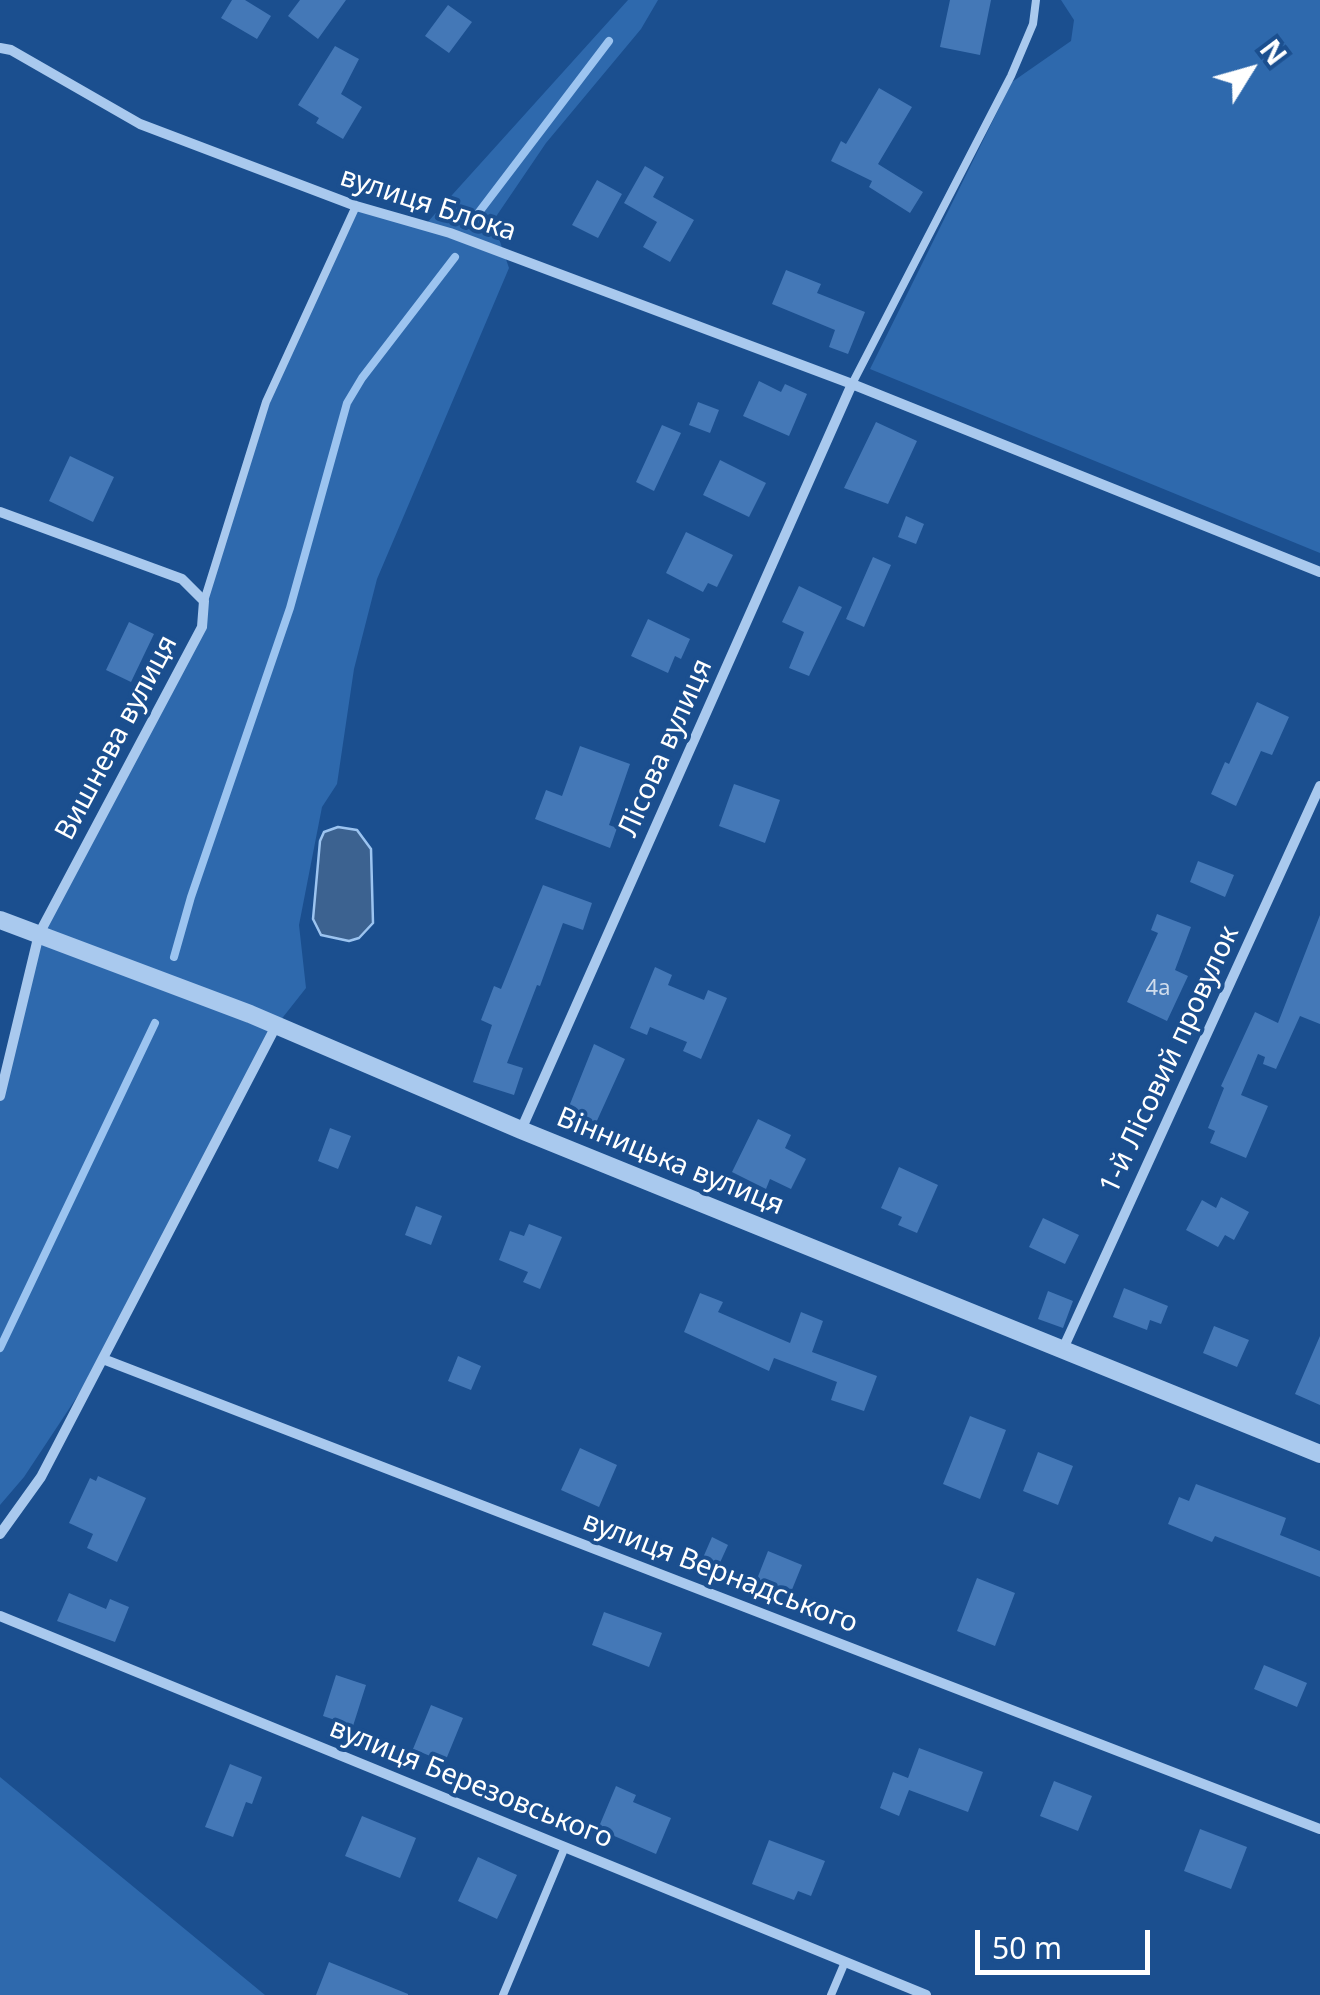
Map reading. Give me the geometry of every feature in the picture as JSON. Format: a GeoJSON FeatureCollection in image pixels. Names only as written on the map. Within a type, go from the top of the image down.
{"type":"FeatureCollection","features":[{"type":"Feature","properties":{"kind":"street","name":"вулиця Блока"},"geometry":{"type":"LineString","coordinates":[[0,48],[11,50],[140,124],[356,206],[450,233],[852,384],[1320,572]]}},
{"type":"Feature","properties":{"kind":"street","name":"Лісова вулиця"},"geometry":{"type":"LineString","coordinates":[[520,1130],[852,384]]}},
{"type":"Feature","properties":{"kind":"street"},"geometry":{"type":"LineString","coordinates":[[0,512],[182,579],[204,601]]}},
{"type":"Feature","properties":{"kind":"street","name":"Вишнева вулиця"},"geometry":{"type":"LineString","coordinates":[[39,934],[202,627],[204,601]]}},
{"type":"Feature","properties":{"kind":"street","name":"1-й Лісовий провулок"},"geometry":{"type":"LineString","coordinates":[[1061,1352],[1320,786]]}},
{"type":"Feature","properties":{"kind":"street","name":"Вінницька вулиця"},"geometry":{"type":"LineString","coordinates":[[0,920],[276,1026],[1061,1352],[1320,1454]]}},
{"type":"Feature","properties":{"kind":"street"},"geometry":{"type":"LineString","coordinates":[[0,1096],[39,934]]}},
{"type":"Feature","properties":{"kind":"street"},"geometry":{"type":"LineString","coordinates":[[0,1534],[42,1476],[276,1026]]}},
{"type":"Feature","properties":{"kind":"street","name":"вулиця Вернадського"},"geometry":{"type":"LineString","coordinates":[[103,1359],[1320,1829]]}},
{"type":"Feature","properties":{"kind":"street","name":"вулиця Березовського"},"geometry":{"type":"LineString","coordinates":[[0,1616],[926,1995]]}},
{"type":"Feature","properties":{"kind":"lane"},"geometry":{"type":"LineString","coordinates":[[852,384],[1012,76],[1033,24],[1036,0]]}},
{"type":"Feature","properties":{"kind":"lane"},"geometry":{"type":"LineString","coordinates":[[204,601],[266,402],[356,206]]}},
{"type":"Feature","properties":{"kind":"lane"},"geometry":{"type":"LineString","coordinates":[[503,1995],[565,1847]]}},
{"type":"Feature","properties":{"kind":"lane"},"geometry":{"type":"LineString","coordinates":[[831,1995],[845,1962]]}},
{"type":"Feature","properties":{"kind":"shaded area"},"geometry":{"type":"Polygon","coordinates":[[[628,0],[658,0],[641,29],[546,143],[493,221],[509,268],[377,579],[354,669],[337,784],[322,807],[299,925],[306,988],[276,1026],[106,1353],[24,1477],[0,1505],[0,1096],[39,934],[202,627],[204,601],[266,402],[356,206],[425,225],[628,0]]]}},
{"type":"Feature","properties":{"kind":"shaded area"},"geometry":{"type":"Polygon","coordinates":[[[1061,0],[1320,0],[1320,553],[870,369],[1012,82],[1071,41],[1074,20],[1061,0]]]}},
{"type":"Feature","properties":{"kind":"shaded area"},"geometry":{"type":"Polygon","coordinates":[[[338,827],[357,830],[371,849],[373,923],[359,938],[349,941],[321,935],[313,919],[320,841],[324,832],[338,827]]]}},
{"type":"Feature","properties":{"kind":"shaded area"},"geometry":{"type":"Polygon","coordinates":[[[0,1777],[265,1995],[0,1995],[0,1777]]]}},
{"type":"Feature","properties":{"kind":"building"},"geometry":{"type":"Polygon","coordinates":[[[232,0],[245,0],[271,16],[257,39],[221,18],[232,0]]]}},
{"type":"Feature","properties":{"kind":"building"},"geometry":{"type":"Polygon","coordinates":[[[300,0],[346,0],[318,39],[288,16],[300,0]]]}},
{"type":"Feature","properties":{"kind":"building"},"geometry":{"type":"Polygon","coordinates":[[[950,0],[991,0],[980,55],[940,47],[950,0]]]}},
{"type":"Feature","properties":{"kind":"building"},"geometry":{"type":"Polygon","coordinates":[[[448,5],[472,22],[449,53],[425,36],[448,5]]]}},
{"type":"Feature","properties":{"kind":"building"},"geometry":{"type":"Polygon","coordinates":[[[335,46],[359,59],[341,94],[362,107],[343,139],[316,123],[319,118],[298,105],[335,46]]]}},
{"type":"Feature","properties":{"kind":"building"},"geometry":{"type":"Polygon","coordinates":[[[879,88],[912,107],[878,164],[923,192],[910,213],[869,187],[872,181],[831,161],[841,141],[846,144],[879,88]]]}},
{"type":"Feature","properties":{"kind":"building"},"geometry":{"type":"Polygon","coordinates":[[[645,166],[664,177],[653,197],[694,220],[670,262],[643,247],[657,222],[624,203],[645,166]]]}},
{"type":"Feature","properties":{"kind":"building"},"geometry":{"type":"Polygon","coordinates":[[[597,180],[622,194],[598,238],[572,225],[597,180]]]}},
{"type":"Feature","properties":{"kind":"building"},"geometry":{"type":"Polygon","coordinates":[[[786,270],[821,284],[817,293],[865,312],[848,354],[829,347],[835,330],[772,304],[786,270]]]}},
{"type":"Feature","properties":{"kind":"building"},"geometry":{"type":"Polygon","coordinates":[[[759,381],[781,392],[785,384],[807,394],[789,436],[743,416],[759,381]]]}},
{"type":"Feature","properties":{"kind":"building"},"geometry":{"type":"Polygon","coordinates":[[[698,402],[719,410],[710,433],[689,425],[698,402]]]}},
{"type":"Feature","properties":{"kind":"building"},"geometry":{"type":"Polygon","coordinates":[[[876,422],[917,441],[888,504],[844,488],[876,422]]]}},
{"type":"Feature","properties":{"kind":"building"},"geometry":{"type":"Polygon","coordinates":[[[662,425],[681,433],[654,491],[636,482],[662,425]]]}},
{"type":"Feature","properties":{"kind":"building"},"geometry":{"type":"Polygon","coordinates":[[[70,456],[114,477],[93,522],[49,501],[70,456]]]}},
{"type":"Feature","properties":{"kind":"building"},"geometry":{"type":"Polygon","coordinates":[[[720,460],[766,483],[749,517],[703,495],[720,460]]]}},
{"type":"Feature","properties":{"kind":"building"},"geometry":{"type":"Polygon","coordinates":[[[906,516],[924,524],[916,544],[898,537],[906,516]]]}},
{"type":"Feature","properties":{"kind":"building"},"geometry":{"type":"Polygon","coordinates":[[[686,532],[733,555],[717,587],[708,583],[703,592],[666,573],[686,532]]]}},
{"type":"Feature","properties":{"kind":"building"},"geometry":{"type":"Polygon","coordinates":[[[873,557],[891,565],[864,627],[846,619],[873,557]]]}},
{"type":"Feature","properties":{"kind":"building"},"geometry":{"type":"Polygon","coordinates":[[[799,586],[842,607],[809,676],[789,668],[804,632],[782,622],[799,586]]]}},
{"type":"Feature","properties":{"kind":"building"},"geometry":{"type":"Polygon","coordinates":[[[648,619],[690,639],[681,659],[675,656],[668,673],[631,656],[648,619]]]}},
{"type":"Feature","properties":{"kind":"building"},"geometry":{"type":"Polygon","coordinates":[[[129,622],[154,634],[131,682],[106,670],[129,622]]]}},
{"type":"Feature","properties":{"kind":"building"},"geometry":{"type":"Polygon","coordinates":[[[1257,702],[1289,717],[1272,755],[1261,751],[1236,806],[1211,794],[1257,702]]]}},
{"type":"Feature","properties":{"kind":"building"},"geometry":{"type":"Polygon","coordinates":[[[580,746],[630,764],[609,825],[617,828],[610,848],[535,819],[546,790],[562,796],[580,746]]]}},
{"type":"Feature","properties":{"kind":"building"},"geometry":{"type":"Polygon","coordinates":[[[734,784],[780,800],[765,843],[719,826],[734,784]]]}},
{"type":"Feature","properties":{"kind":"building"},"geometry":{"type":"Polygon","coordinates":[[[1198,861],[1234,875],[1225,897],[1190,882],[1198,861]]]}},
{"type":"Feature","properties":{"kind":"building"},"geometry":{"type":"Polygon","coordinates":[[[543,885],[592,903],[583,930],[563,923],[540,986],[537,985],[507,1063],[523,1068],[514,1095],[473,1082],[492,1025],[481,1020],[494,986],[501,989],[543,885]]]}},
{"type":"Feature","properties":{"kind":"building"},"geometry":{"type":"Polygon","coordinates":[[[1157,914],[1191,927],[1175,970],[1188,976],[1167,1021],[1127,1002],[1158,933],[1151,930],[1157,914]]]}},
{"type":"Feature","properties":{"kind":"building"},"geometry":{"type":"Polygon","coordinates":[[[1320,915],[1320,1024],[1300,1016],[1276,1069],[1263,1064],[1265,1057],[1258,1054],[1241,1095],[1268,1106],[1246,1158],[1210,1143],[1215,1131],[1208,1128],[1224,1088],[1221,1086],[1255,1012],[1278,1023],[1320,915]]]}},
{"type":"Feature","properties":{"kind":"building"},"geometry":{"type":"Polygon","coordinates":[[[655,967],[672,975],[668,985],[704,1000],[708,990],[727,998],[701,1059],[683,1051],[687,1042],[650,1027],[647,1035],[630,1028],[655,967]]]}},
{"type":"Feature","properties":{"kind":"building"},"geometry":{"type":"Polygon","coordinates":[[[594,1044],[625,1059],[590,1136],[562,1124],[594,1044]]]}},
{"type":"Feature","properties":{"kind":"building"},"geometry":{"type":"Polygon","coordinates":[[[758,1119],[791,1135],[785,1148],[806,1159],[791,1189],[770,1179],[766,1189],[732,1172],[758,1119]]]}},
{"type":"Feature","properties":{"kind":"building"},"geometry":{"type":"Polygon","coordinates":[[[330,1128],[351,1136],[338,1169],[318,1161],[330,1128]]]}},
{"type":"Feature","properties":{"kind":"building"},"geometry":{"type":"Polygon","coordinates":[[[899,1167],[938,1185],[917,1233],[898,1225],[902,1217],[881,1208],[899,1167]]]}},
{"type":"Feature","properties":{"kind":"building"},"geometry":{"type":"Polygon","coordinates":[[[1221,1197],[1249,1212],[1234,1240],[1225,1235],[1218,1247],[1186,1230],[1202,1200],[1216,1208],[1221,1197]]]}},
{"type":"Feature","properties":{"kind":"building"},"geometry":{"type":"Polygon","coordinates":[[[416,1206],[442,1216],[431,1245],[405,1235],[416,1206]]]}},
{"type":"Feature","properties":{"kind":"building"},"geometry":{"type":"Polygon","coordinates":[[[1043,1218],[1079,1235],[1065,1264],[1029,1247],[1043,1218]]]}},
{"type":"Feature","properties":{"kind":"building"},"geometry":{"type":"Polygon","coordinates":[[[529,1224],[562,1237],[540,1289],[523,1282],[528,1272],[499,1260],[510,1231],[524,1236],[529,1224]]]}},
{"type":"Feature","properties":{"kind":"building"},"geometry":{"type":"Polygon","coordinates":[[[1124,1288],[1168,1306],[1161,1324],[1150,1320],[1147,1330],[1113,1317],[1124,1288]]]}},
{"type":"Feature","properties":{"kind":"building"},"geometry":{"type":"Polygon","coordinates":[[[1048,1291],[1073,1301],[1063,1328],[1038,1319],[1048,1291]]]}},
{"type":"Feature","properties":{"kind":"building"},"geometry":{"type":"Polygon","coordinates":[[[700,1293],[723,1302],[718,1312],[790,1343],[801,1312],[823,1321],[812,1352],[877,1376],[864,1411],[831,1400],[837,1382],[774,1358],[769,1371],[684,1332],[700,1293]]]}},
{"type":"Feature","properties":{"kind":"building"},"geometry":{"type":"Polygon","coordinates":[[[1214,1326],[1249,1340],[1237,1367],[1203,1353],[1214,1326]]]}},
{"type":"Feature","properties":{"kind":"building"},"geometry":{"type":"Polygon","coordinates":[[[1320,1336],[1320,1405],[1295,1394],[1320,1336]]]}},
{"type":"Feature","properties":{"kind":"building"},"geometry":{"type":"Polygon","coordinates":[[[458,1356],[481,1366],[471,1390],[448,1381],[458,1356]]]}},
{"type":"Feature","properties":{"kind":"building"},"geometry":{"type":"Polygon","coordinates":[[[970,1416],[1006,1430],[980,1499],[943,1484],[970,1416]]]}},
{"type":"Feature","properties":{"kind":"building"},"geometry":{"type":"Polygon","coordinates":[[[580,1448],[617,1465],[599,1507],[561,1490],[580,1448]]]}},
{"type":"Feature","properties":{"kind":"building"},"geometry":{"type":"Polygon","coordinates":[[[1038,1452],[1073,1466],[1058,1505],[1023,1491],[1038,1452]]]}},
{"type":"Feature","properties":{"kind":"building"},"geometry":{"type":"Polygon","coordinates":[[[98,1476],[146,1498],[117,1562],[87,1548],[93,1534],[69,1523],[90,1478],[96,1481],[98,1476]]]}},
{"type":"Feature","properties":{"kind":"building"},"geometry":{"type":"Polygon","coordinates":[[[1196,1484],[1286,1518],[1280,1535],[1320,1551],[1320,1577],[1215,1536],[1212,1542],[1168,1524],[1179,1497],[1189,1501],[1196,1484]]]}},
{"type":"Feature","properties":{"kind":"building"},"geometry":{"type":"Polygon","coordinates":[[[712,1537],[728,1545],[718,1567],[702,1560],[712,1537]]]}},
{"type":"Feature","properties":{"kind":"building"},"geometry":{"type":"Polygon","coordinates":[[[768,1551],[802,1565],[791,1592],[757,1579],[768,1551]]]}},
{"type":"Feature","properties":{"kind":"building"},"geometry":{"type":"Polygon","coordinates":[[[977,1578],[1015,1593],[995,1646],[957,1631],[977,1578]]]}},
{"type":"Feature","properties":{"kind":"building"},"geometry":{"type":"Polygon","coordinates":[[[69,1593],[106,1609],[110,1599],[129,1607],[115,1642],[57,1621],[69,1593]]]}},
{"type":"Feature","properties":{"kind":"building"},"geometry":{"type":"Polygon","coordinates":[[[604,1612],[662,1633],[649,1667],[592,1645],[604,1612]]]}},
{"type":"Feature","properties":{"kind":"building"},"geometry":{"type":"Polygon","coordinates":[[[1264,1665],[1307,1683],[1297,1707],[1254,1689],[1264,1665]]]}},
{"type":"Feature","properties":{"kind":"building"},"geometry":{"type":"Polygon","coordinates":[[[336,1675],[366,1685],[353,1726],[323,1716],[336,1675]]]}},
{"type":"Feature","properties":{"kind":"building"},"geometry":{"type":"Polygon","coordinates":[[[431,1705],[463,1718],[445,1762],[413,1749],[431,1705]]]}},
{"type":"Feature","properties":{"kind":"building"},"geometry":{"type":"Polygon","coordinates":[[[919,1748],[983,1772],[968,1812],[909,1790],[899,1816],[880,1808],[893,1772],[908,1778],[919,1748]]]}},
{"type":"Feature","properties":{"kind":"building"},"geometry":{"type":"Polygon","coordinates":[[[230,1764],[262,1777],[252,1804],[246,1802],[233,1837],[205,1827],[230,1764]]]}},
{"type":"Feature","properties":{"kind":"building"},"geometry":{"type":"Polygon","coordinates":[[[1054,1781],[1092,1796],[1078,1831],[1040,1816],[1054,1781]]]}},
{"type":"Feature","properties":{"kind":"building"},"geometry":{"type":"Polygon","coordinates":[[[616,1786],[636,1795],[633,1802],[671,1818],[656,1854],[598,1829],[616,1786]]]}},
{"type":"Feature","properties":{"kind":"building"},"geometry":{"type":"Polygon","coordinates":[[[362,1816],[416,1838],[400,1878],[345,1856],[362,1816]]]}},
{"type":"Feature","properties":{"kind":"building"},"geometry":{"type":"Polygon","coordinates":[[[1200,1829],[1247,1847],[1231,1889],[1184,1871],[1200,1829]]]}},
{"type":"Feature","properties":{"kind":"building"},"geometry":{"type":"Polygon","coordinates":[[[769,1840],[825,1861],[811,1896],[798,1891],[794,1900],[752,1884],[769,1840]]]}},
{"type":"Feature","properties":{"kind":"building"},"geometry":{"type":"Polygon","coordinates":[[[478,1857],[517,1875],[497,1919],[458,1901],[478,1857]]]}},
{"type":"Feature","properties":{"kind":"building"},"geometry":{"type":"Polygon","coordinates":[[[329,1962],[408,1994],[408,1995],[316,1995],[329,1962]]]}},
{"type":"Feature","properties":{"kind":"waterway"},"geometry":{"type":"LineString","coordinates":[[473,220],[609,41]]}},
{"type":"Feature","properties":{"kind":"waterway"},"geometry":{"type":"LineString","coordinates":[[174,957],[290,608],[347,403],[455,257]]}},
{"type":"Feature","properties":{"kind":"waterway"},"geometry":{"type":"LineString","coordinates":[[0,1348],[155,1023]]}}]}
